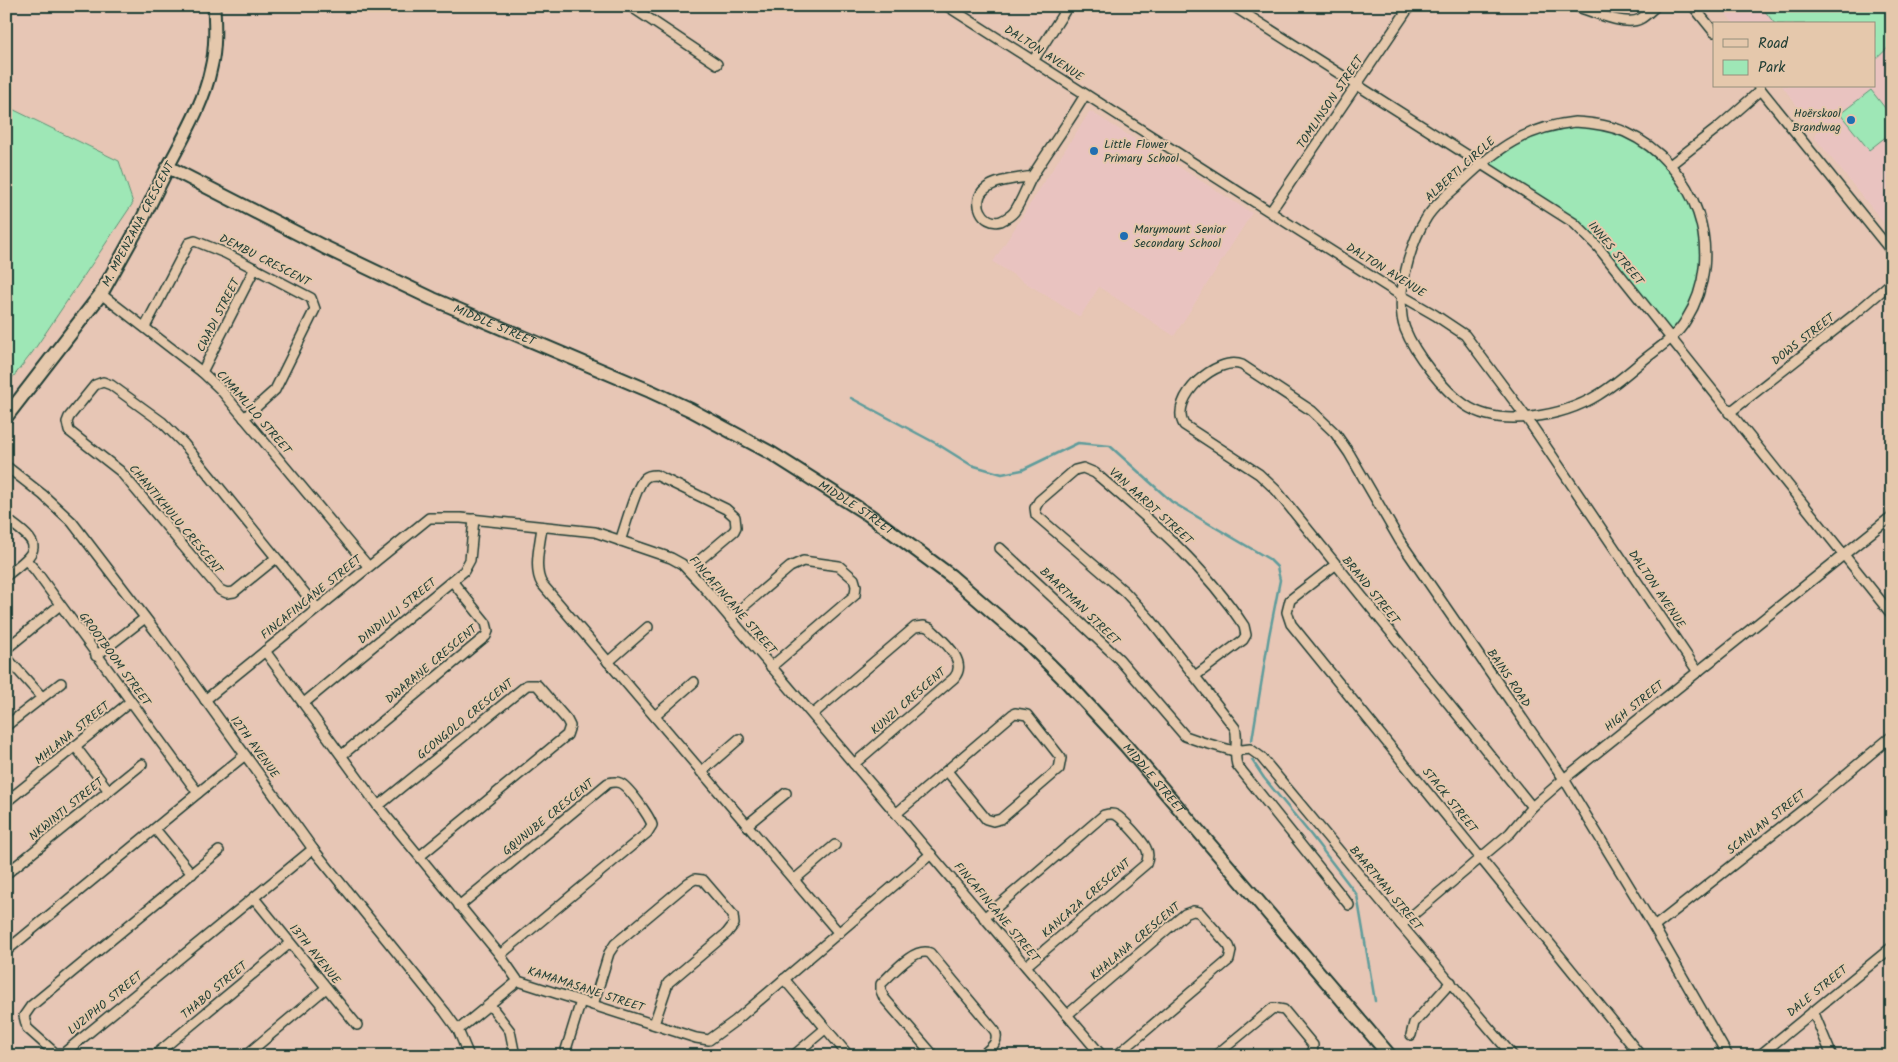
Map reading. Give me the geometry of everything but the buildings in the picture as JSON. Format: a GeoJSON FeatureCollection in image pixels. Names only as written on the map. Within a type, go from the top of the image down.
{"type":"FeatureCollection","features":[{"type":"Feature","properties":{"kind":"main road","name":"M. MPENZANA CRESCENT"},"geometry":{"type":"LineString","coordinates":[[6,417],[101,294],[140,224],[168,167]]}},
{"type":"Feature","properties":{"kind":"main road","name":"MIDDLE STREET"},"geometry":{"type":"LineString","coordinates":[[168,167],[324,247],[433,298],[691,410],[771,453],[869,515],[951,576],[1028,643],[1064,679],[1132,752],[1390,1056]]}},
{"type":"Feature","properties":{"kind":"street","name":"M. MPENZANA CRESCENT"},"geometry":{"type":"LineString","coordinates":[[168,167],[204,92],[212,68],[215,24],[214,6]]}},
{"type":"Feature","properties":{"kind":"street"},"geometry":{"type":"LineString","coordinates":[[630,6],[717,64]]}},
{"type":"Feature","properties":{"kind":"street","name":"DALTON AVENUE"},"geometry":{"type":"LineString","coordinates":[[948,6],[1085,95],[1465,335],[1526,417],[1698,672]]}},
{"type":"Feature","properties":{"kind":"street"},"geometry":{"type":"LineString","coordinates":[[1033,61],[1068,6]]}},
{"type":"Feature","properties":{"kind":"street","name":"INNES STREET"},"geometry":{"type":"LineString","coordinates":[[1233,6],[1574,223],[1582,230],[1598,247],[1892,615]]}},
{"type":"Feature","properties":{"kind":"street","name":"TOMLINSON STREET"},"geometry":{"type":"LineString","coordinates":[[1271,211],[1410,6]]}},
{"type":"Feature","properties":{"kind":"street"},"geometry":{"type":"LineString","coordinates":[[1575,6],[1622,21],[1641,18],[1656,6]]}},
{"type":"Feature","properties":{"kind":"street"},"geometry":{"type":"LineString","coordinates":[[1693,6],[1713,31]]}},
{"type":"Feature","properties":{"kind":"street"},"geometry":{"type":"LineString","coordinates":[[1670,165],[1720,126],[1759,88],[1892,252]]}},
{"type":"Feature","properties":{"kind":"street"},"geometry":{"type":"LineString","coordinates":[[1033,176],[988,187],[979,198],[979,210],[991,220],[1001,221],[1010,216],[1033,176],[1085,95]]}},
{"type":"Feature","properties":{"kind":"street","name":"ALBERTI CIRCLE"},"geometry":{"type":"LineString","coordinates":[[1575,122],[1596,124],[1626,133],[1658,153],[1684,182],[1692,197],[1702,228],[1705,248],[1698,296],[1686,321],[1670,339],[1597,396],[1572,408],[1513,418],[1483,413],[1467,407],[1440,383],[1405,328],[1402,314],[1402,296],[1410,254],[1428,216],[1480,164],[1507,143],[1554,124],[1575,122]]}},
{"type":"Feature","properties":{"kind":"street","name":"DEMBU CRESCENT"},"geometry":{"type":"LineString","coordinates":[[145,327],[189,243],[195,241],[306,294],[313,302],[315,309],[274,390],[244,418]]}},
{"type":"Feature","properties":{"kind":"street","name":"CWADI STREET"},"geometry":{"type":"LineString","coordinates":[[202,372],[255,268]]}},
{"type":"Feature","properties":{"kind":"street","name":"DOWS STREET"},"geometry":{"type":"LineString","coordinates":[[1729,413],[1855,314],[1892,282]]}},
{"type":"Feature","properties":{"kind":"street","name":"CIMAMLILO STREET"},"geometry":{"type":"LineString","coordinates":[[101,294],[202,372],[244,418],[368,566]]}},
{"type":"Feature","properties":{"kind":"street","name":"BAINS ROAD"},"geometry":{"type":"LineString","coordinates":[[1181,406],[1188,393],[1201,378],[1222,364],[1238,363],[1312,411],[1335,434],[1349,453],[1400,541],[1564,779],[1654,927],[1728,1056]]}},
{"type":"Feature","properties":{"kind":"street","name":"CHANTIKHULU CRESCENT"},"geometry":{"type":"LineString","coordinates":[[276,558],[234,592],[225,592],[218,588],[120,471],[69,431],[67,422],[70,416],[95,385],[102,382],[111,384],[173,432],[317,608]]}},
{"type":"Feature","properties":{"kind":"street","name":"BRAND STREET"},"geometry":{"type":"LineString","coordinates":[[1181,406],[1180,417],[1184,425],[1267,480],[1532,807]]}},
{"type":"Feature","properties":{"kind":"street","name":"12TH AVENUE"},"geometry":{"type":"LineString","coordinates":[[6,466],[43,495],[72,522],[145,618],[313,849],[436,1000],[458,1030],[469,1056]]}},
{"type":"Feature","properties":{"kind":"street","name":"VAN AARDT STREET"},"geometry":{"type":"LineString","coordinates":[[1195,676],[1243,640],[1246,635],[1244,626],[1184,552],[1168,536],[1095,473],[1083,468],[1075,470],[1039,501],[1036,515],[1125,592],[1151,620],[1235,728],[1238,736],[1234,751]]}},
{"type":"Feature","properties":{"kind":"street"},"geometry":{"type":"LineString","coordinates":[[620,541],[634,498],[642,481],[647,476],[656,475],[726,510],[735,517],[736,527],[732,533],[688,570]]}},
{"type":"Feature","properties":{"kind":"street","name":"HIGH STREET"},"geometry":{"type":"LineString","coordinates":[[1401,925],[1510,833],[1532,807],[1564,779],[1892,516]]}},
{"type":"Feature","properties":{"kind":"street"},"geometry":{"type":"LineString","coordinates":[[6,519],[32,540],[34,547],[33,552],[26,560],[6,576]]}},
{"type":"Feature","properties":{"kind":"street","name":"FINCAFINCANE STREET"},"geometry":{"type":"LineString","coordinates":[[205,700],[425,519],[474,520],[594,532],[671,558],[688,570],[730,618],[1102,1056]]}},
{"type":"Feature","properties":{"kind":"street","name":"DINDILILI STREET"},"geometry":{"type":"LineString","coordinates":[[304,703],[464,571],[469,563],[474,520]]}},
{"type":"Feature","properties":{"kind":"street"},"geometry":{"type":"LineString","coordinates":[[542,527],[538,566],[539,578],[608,662],[839,933]]}},
{"type":"Feature","properties":{"kind":"street","name":"BAARTMAN STREET"},"geometry":{"type":"LineString","coordinates":[[1000,548],[1119,659],[1185,736],[1234,751],[1250,749],[1260,757],[1513,1056]]}},
{"type":"Feature","properties":{"kind":"street","name":"GROOTBOOM STREET"},"geometry":{"type":"LineString","coordinates":[[26,560],[198,794]]}},
{"type":"Feature","properties":{"kind":"street"},"geometry":{"type":"LineString","coordinates":[[730,618],[790,567],[800,561],[835,564],[854,579],[856,586],[855,595],[771,667]]}},
{"type":"Feature","properties":{"kind":"street","name":"STACK STREET"},"geometry":{"type":"LineString","coordinates":[[1335,565],[1290,600],[1287,608],[1289,620],[1641,1056]]}},
{"type":"Feature","properties":{"kind":"street","name":"DWARANE CRESCENT"},"geometry":{"type":"LineString","coordinates":[[342,755],[486,636],[488,631],[486,623],[452,581]]}},
{"type":"Feature","properties":{"kind":"street"},"geometry":{"type":"LineString","coordinates":[[6,649],[60,605]]}},
{"type":"Feature","properties":{"kind":"street"},"geometry":{"type":"LineString","coordinates":[[96,656],[145,618]]}},
{"type":"Feature","properties":{"kind":"street","name":"KUNZI CRESCENT"},"geometry":{"type":"LineString","coordinates":[[813,714],[916,627],[924,626],[930,628],[955,655],[959,666],[954,678],[854,764]]}},
{"type":"Feature","properties":{"kind":"street"},"geometry":{"type":"LineString","coordinates":[[608,662],[648,627]]}},
{"type":"Feature","properties":{"kind":"street","name":"KAMAMASANE STREET"},"geometry":{"type":"LineString","coordinates":[[265,650],[378,806],[500,955],[518,981],[696,1038],[709,1040],[736,1021],[931,854]]}},
{"type":"Feature","properties":{"kind":"street"},"geometry":{"type":"LineString","coordinates":[[6,657],[42,697]]}},
{"type":"Feature","properties":{"kind":"street"},"geometry":{"type":"LineString","coordinates":[[655,716],[694,682]]}},
{"type":"Feature","properties":{"kind":"street"},"geometry":{"type":"LineString","coordinates":[[6,726],[61,683]]}},
{"type":"Feature","properties":{"kind":"street","name":"GCONGOLO CRESCENT"},"geometry":{"type":"LineString","coordinates":[[378,806],[527,685],[537,685],[567,720],[570,726],[567,735],[420,856]]}},
{"type":"Feature","properties":{"kind":"street","name":"MHLANA STREET"},"geometry":{"type":"LineString","coordinates":[[6,802],[130,702]]}},
{"type":"Feature","properties":{"kind":"street"},"geometry":{"type":"LineString","coordinates":[[897,813],[1013,714],[1017,713],[1026,716],[1060,755],[1061,760],[1059,769],[1049,779],[1002,819],[996,821],[986,819],[947,771]]}},
{"type":"Feature","properties":{"kind":"street","name":"SCANLAN STREET"},"geometry":{"type":"LineString","coordinates":[[1654,927],[1809,805],[1892,736]]}},
{"type":"Feature","properties":{"kind":"street"},"geometry":{"type":"LineString","coordinates":[[701,772],[739,739]]}},
{"type":"Feature","properties":{"kind":"street"},"geometry":{"type":"LineString","coordinates":[[75,746],[109,791]]}},
{"type":"Feature","properties":{"kind":"street"},"geometry":{"type":"LineString","coordinates":[[1234,751],[1237,765],[1348,905]]}},
{"type":"Feature","properties":{"kind":"street"},"geometry":{"type":"LineString","coordinates":[[6,951],[245,755]]}},
{"type":"Feature","properties":{"kind":"street","name":"NKWINTI STREET"},"geometry":{"type":"LineString","coordinates":[[6,874],[142,764]]}},
{"type":"Feature","properties":{"kind":"street","name":"GQUNUBE CRESCENT"},"geometry":{"type":"LineString","coordinates":[[459,906],[608,784],[615,782],[622,784],[648,814],[652,825],[647,833],[500,955]]}},
{"type":"Feature","properties":{"kind":"street"},"geometry":{"type":"LineString","coordinates":[[747,825],[786,793]]}},
{"type":"Feature","properties":{"kind":"street","name":"KANCAZA CRESCENT"},"geometry":{"type":"LineString","coordinates":[[984,918],[1104,815],[1112,814],[1118,816],[1140,840],[1147,848],[1148,858],[1146,864],[1026,966]]}},
{"type":"Feature","properties":{"kind":"street"},"geometry":{"type":"LineString","coordinates":[[155,829],[192,874]]}},
{"type":"Feature","properties":{"kind":"street"},"geometry":{"type":"LineString","coordinates":[[794,880],[835,845]]}},
{"type":"Feature","properties":{"kind":"street","name":"LUZIPHO STREET"},"geometry":{"type":"LineString","coordinates":[[220,851],[43,996],[26,1012],[25,1021],[27,1028],[57,1054],[64,1053],[313,849]]}},
{"type":"Feature","properties":{"kind":"street"},"geometry":{"type":"LineString","coordinates":[[593,1005],[609,953],[615,944],[688,883],[697,879],[703,880],[733,915],[734,924],[727,933],[668,983],[654,1024]]}},
{"type":"Feature","properties":{"kind":"street","name":"13TH AVENUE"},"geometry":{"type":"LineString","coordinates":[[254,898],[357,1025]]}},
{"type":"Feature","properties":{"kind":"street","name":"KHALANA CRESCENT"},"geometry":{"type":"LineString","coordinates":[[1067,1015],[1185,914],[1193,911],[1199,912],[1229,946],[1231,951],[1229,960],[1116,1056]]}},
{"type":"Feature","properties":{"kind":"street","name":"THABO STREET"},"geometry":{"type":"LineString","coordinates":[[154,1056],[290,943]]}},
{"type":"Feature","properties":{"kind":"street","name":"DALE STREET"},"geometry":{"type":"LineString","coordinates":[[1759,1056],[1892,947]]}},
{"type":"Feature","properties":{"kind":"street"},"geometry":{"type":"LineString","coordinates":[[934,1056],[884,998],[880,988],[881,984],[914,954],[922,951],[930,953],[995,1031],[997,1036],[996,1043],[981,1056]]}},
{"type":"Feature","properties":{"kind":"street"},"geometry":{"type":"LineString","coordinates":[[784,979],[849,1056]]}},
{"type":"Feature","properties":{"kind":"street"},"geometry":{"type":"LineString","coordinates":[[458,1030],[518,981]]}},
{"type":"Feature","properties":{"kind":"street"},"geometry":{"type":"LineString","coordinates":[[1411,1035],[1412,1027],[1419,1016],[1451,982]]}},
{"type":"Feature","properties":{"kind":"street"},"geometry":{"type":"LineString","coordinates":[[245,1056],[326,988]]}},
{"type":"Feature","properties":{"kind":"street"},"geometry":{"type":"LineString","coordinates":[[564,1056],[581,1001]]}},
{"type":"Feature","properties":{"kind":"street"},"geometry":{"type":"LineString","coordinates":[[490,1005],[510,1031],[515,1056]]}},
{"type":"Feature","properties":{"kind":"street"},"geometry":{"type":"LineString","coordinates":[[1215,1056],[1273,1008],[1284,1010],[1313,1044],[1312,1056]]}},
{"type":"Feature","properties":{"kind":"street"},"geometry":{"type":"LineString","coordinates":[[1813,1011],[1832,1056]]}},
{"type":"Feature","properties":{"kind":"street"},"geometry":{"type":"LineString","coordinates":[[793,1056],[825,1029]]}},
{"type":"Feature","properties":{"kind":"shaded area","name":"Hoërskool Brandwag"},"geometry":{"type":"Polygon","coordinates":[[[1720,6],[1892,6],[1892,233],[1815,138],[1818,125],[1804,111],[1801,111],[1784,88],[1876,88],[1876,22],[1732,22],[1720,6]]]}},
{"type":"Feature","properties":{"kind":"shaded area","name":"Marymount Senior Secondary School"},"geometry":{"type":"Polygon","coordinates":[[[1090,111],[1252,213],[1174,336],[1099,287],[1080,317],[993,262],[1090,111]]]}},
{"type":"Feature","properties":{"kind":"green space"},"geometry":{"type":"Polygon","coordinates":[[[1761,6],[1892,6],[1892,44],[1876,59],[1876,22],[1773,22],[1761,6]]]}},
{"type":"Feature","properties":{"kind":"green space"},"geometry":{"type":"Polygon","coordinates":[[[1871,90],[1892,117],[1892,132],[1869,150],[1840,114],[1871,90]]]}},
{"type":"Feature","properties":{"kind":"green space"},"geometry":{"type":"Polygon","coordinates":[[[6,106],[119,161],[133,203],[32,353],[6,386],[6,106]]]}},
{"type":"Feature","properties":{"kind":"green space"},"geometry":{"type":"Polygon","coordinates":[[[1594,120],[1627,133],[1686,180],[1705,258],[1688,323],[1675,342],[1586,230],[1482,163],[1514,142],[1555,125],[1594,120]]]}},
{"type":"Feature","properties":{"kind":"waterway"},"geometry":{"type":"LineString","coordinates":[[851,398],[939,445],[971,465],[1002,474],[1022,470],[1078,443],[1110,446],[1172,502],[1269,559],[1277,567],[1280,580],[1252,740]]}},
{"type":"Feature","properties":{"kind":"waterway"},"geometry":{"type":"LineString","coordinates":[[1252,760],[1264,778],[1357,895],[1375,1001]]}},
{"type":"Feature","properties":{"kind":"place","name":"Hoërskool Brandwag"},"geometry":{"type":"Point","coordinates":[1851,120]}},
{"type":"Feature","properties":{"kind":"place","name":"Little Flower Primary School"},"geometry":{"type":"Point","coordinates":[1094,151]}},
{"type":"Feature","properties":{"kind":"place","name":"Marymount Senior Secondary School"},"geometry":{"type":"Point","coordinates":[1124,236]}}]}
